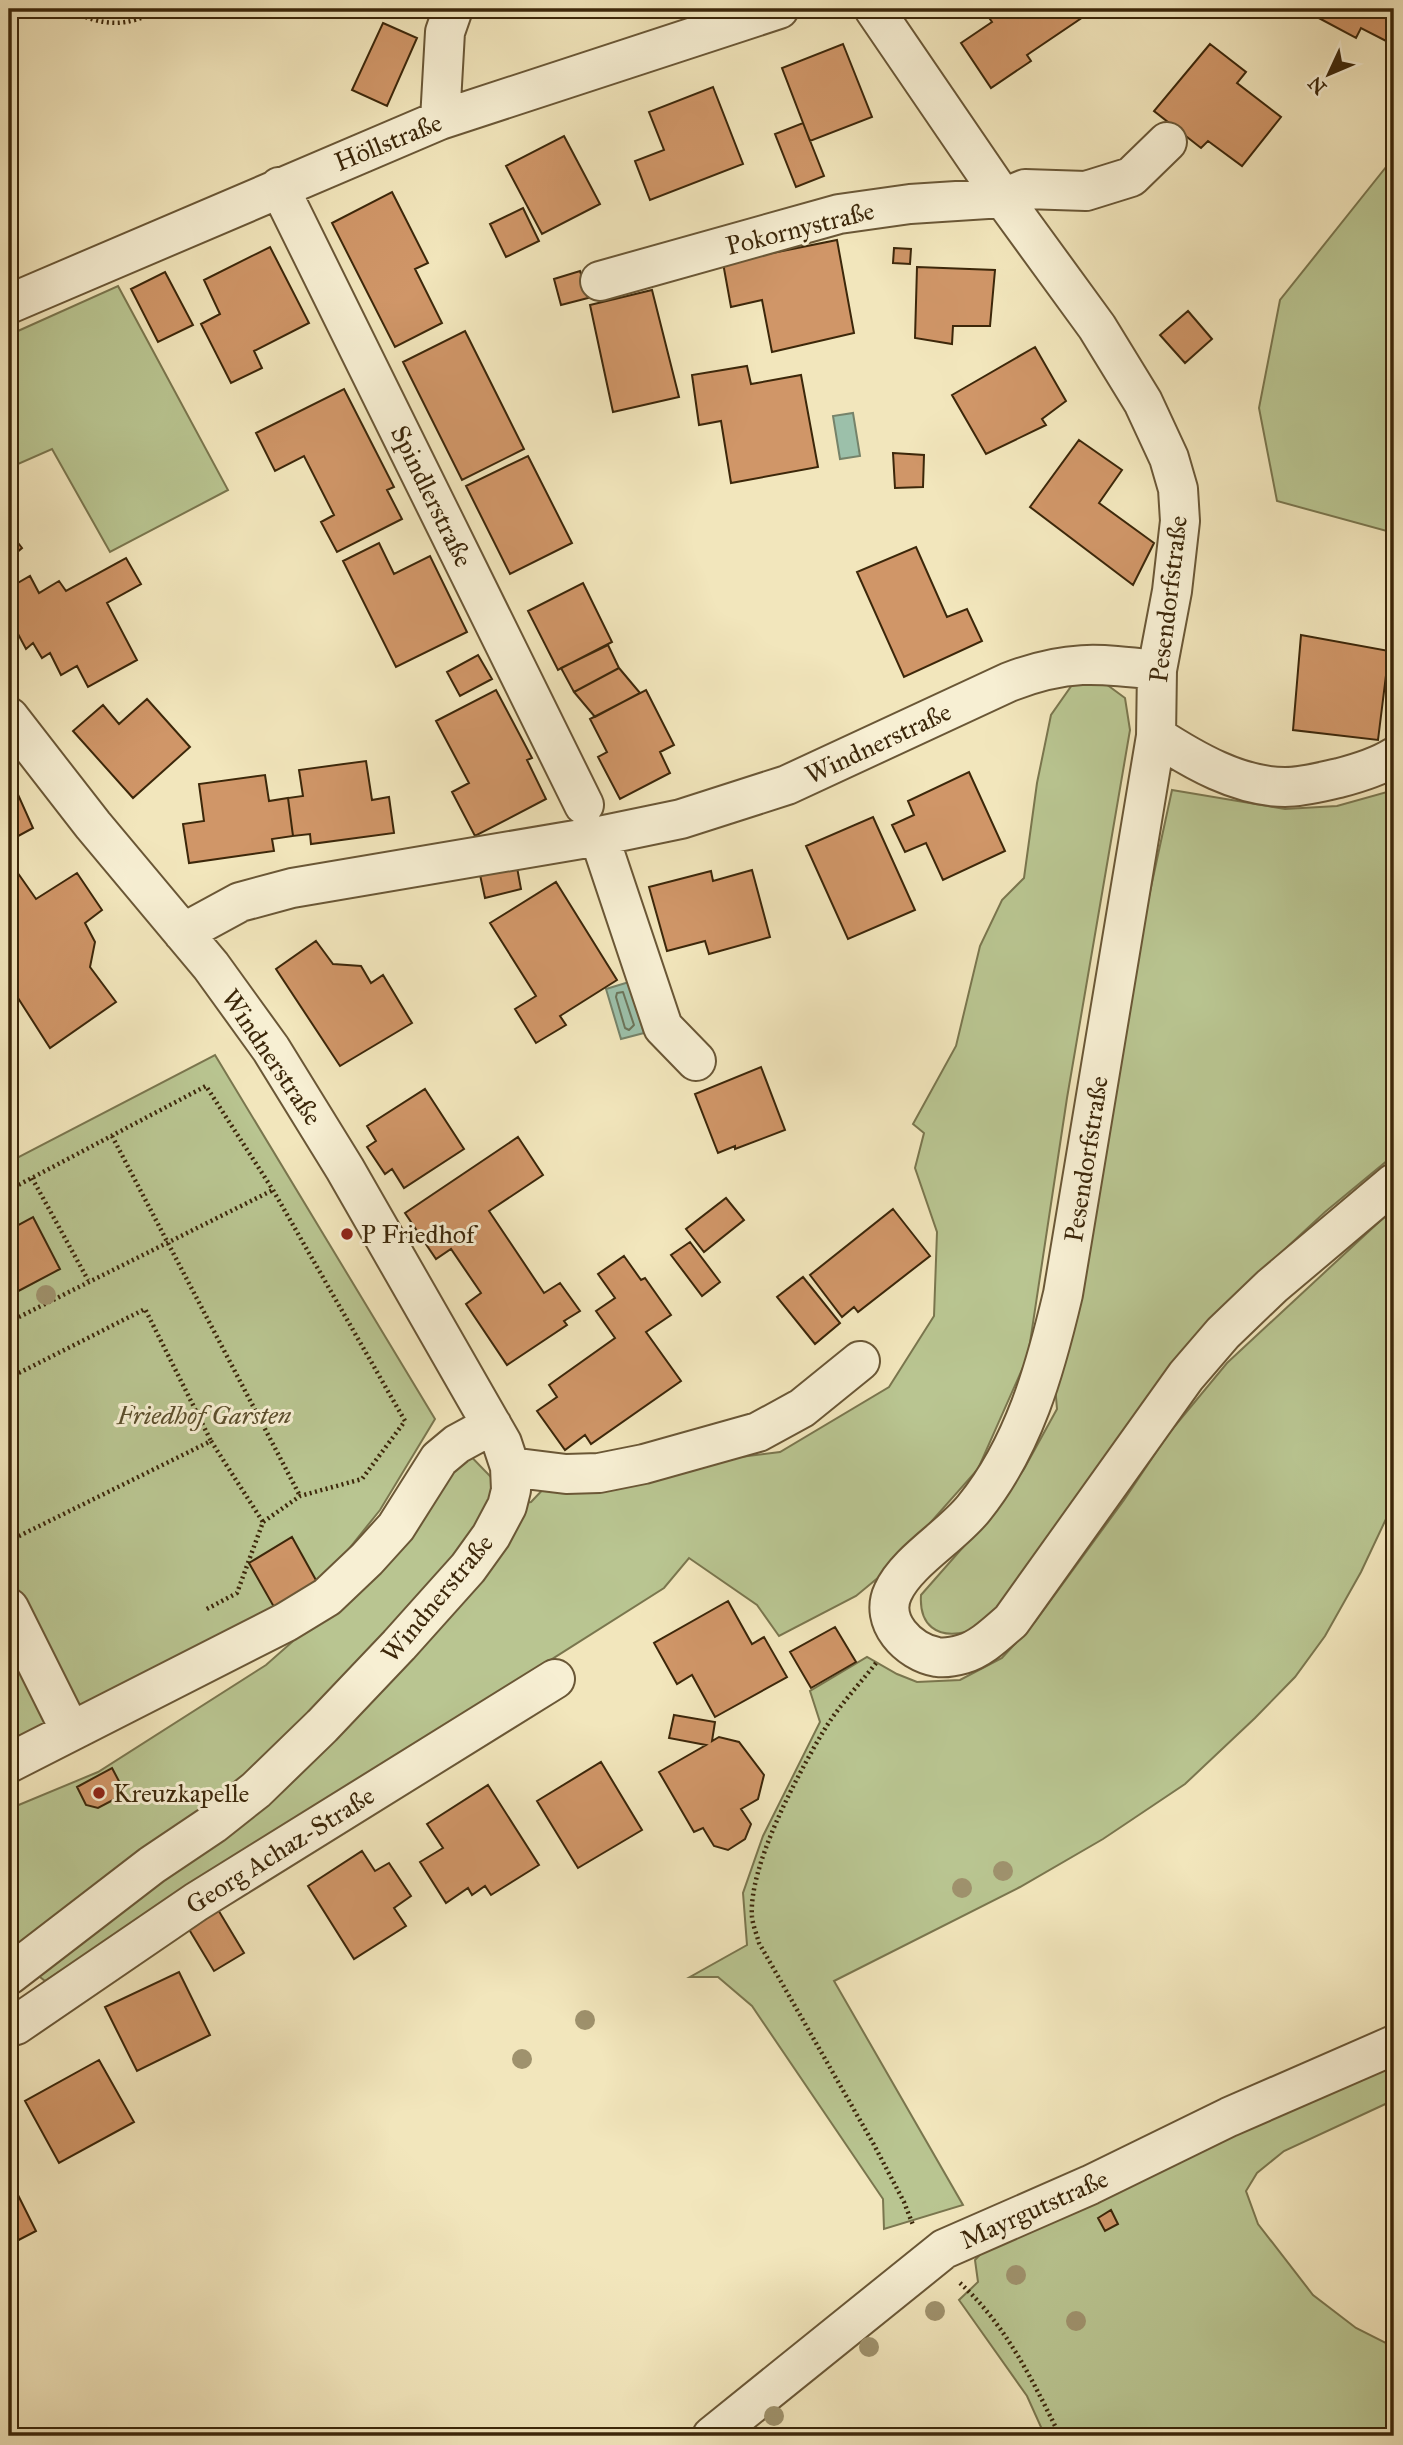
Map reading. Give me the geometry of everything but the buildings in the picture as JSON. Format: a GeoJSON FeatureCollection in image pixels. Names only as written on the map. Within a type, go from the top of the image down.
{"type":"FeatureCollection","features":[{"type":"Feature","properties":{"kind":"street"},"geometry":{"type":"LineString","coordinates":[[440,120],[445,32],[453,9]]}},
{"type":"Feature","properties":{"kind":"street","name":"Höllstraße"},"geometry":{"type":"LineString","coordinates":[[9,304],[440,120],[779,9]]}},
{"type":"Feature","properties":{"kind":"street","name":"Pesendorfstraße"},"geometry":{"type":"LineString","coordinates":[[874,9],[1003,198],[1097,327],[1143,402],[1169,458],[1178,489],[1180,521],[1172,591],[1157,670],[1156,736],[1068,1268],[1046,1364],[1027,1416],[999,1472],[973,1510],[907,1571],[892,1593],[890,1614],[898,1635]]}},
{"type":"Feature","properties":{"kind":"street","name":"Pokornystraße"},"geometry":{"type":"LineString","coordinates":[[600,281],[839,214],[910,204],[1003,198],[1025,189],[1086,191],[1132,177],[1167,142]]}},
{"type":"Feature","properties":{"kind":"street","name":"Spindlerstraße"},"geometry":{"type":"LineString","coordinates":[[279,187],[592,821]]}},
{"type":"Feature","properties":{"kind":"street","name":"Windnerstraße"},"geometry":{"type":"LineString","coordinates":[[183,933],[240,902],[292,888],[592,821],[681,819],[787,785],[1040,670],[1075,664],[1157,670]]}},
{"type":"Feature","properties":{"kind":"street","name":"Windnerstraße"},"geometry":{"type":"LineString","coordinates":[[9,717],[93,825],[211,966],[284,1071],[345,1169],[502,1443],[510,1467],[511,1490],[491,1536],[468,1568],[323,1726],[256,1790],[224,1816],[152,1865],[9,1975]]}},
{"type":"Feature","properties":{"kind":"street"},"geometry":{"type":"LineString","coordinates":[[1156,736],[1185,755],[1216,769],[1250,781],[1284,787],[1315,784],[1358,773],[1394,757]]}},
{"type":"Feature","properties":{"kind":"street"},"geometry":{"type":"LineString","coordinates":[[592,821],[663,1027],[696,1061]]}},
{"type":"Feature","properties":{"kind":"street"},"geometry":{"type":"LineString","coordinates":[[898,1635],[914,1647],[937,1657],[965,1654],[986,1642],[1011,1621],[1186,1376],[1223,1333],[1272,1286],[1394,1183]]}},
{"type":"Feature","properties":{"kind":"street"},"geometry":{"type":"LineString","coordinates":[[510,1467],[566,1474],[599,1473],[656,1461],[758,1432],[802,1408],[860,1361]]}},
{"type":"Feature","properties":{"kind":"street"},"geometry":{"type":"LineString","coordinates":[[9,1763],[286,1622],[327,1597],[368,1559],[396,1527],[439,1459],[457,1444],[492,1425]]}},
{"type":"Feature","properties":{"kind":"street"},"geometry":{"type":"LineString","coordinates":[[9,1608],[70,1730]]}},
{"type":"Feature","properties":{"kind":"street","name":"Georg Achaz-Straße"},"geometry":{"type":"LineString","coordinates":[[9,2027],[16,2025],[196,1902],[555,1679]]}},
{"type":"Feature","properties":{"kind":"street","name":"Mayrgutstraße"},"geometry":{"type":"LineString","coordinates":[[712,2436],[944,2249],[1090,2185],[1229,2117],[1394,2045]]}},
{"type":"Feature","properties":{"kind":"path"},"geometry":{"type":"LineString","coordinates":[[65,9],[89,19],[121,23],[134,22],[164,9]]}},
{"type":"Feature","properties":{"kind":"path"},"geometry":{"type":"LineString","coordinates":[[9,1190],[206,1086],[273,1190],[405,1421],[362,1479],[300,1496],[263,1522],[237,1593],[205,1610]]}},
{"type":"Feature","properties":{"kind":"path"},"geometry":{"type":"LineString","coordinates":[[112,1136],[300,1496]]}},
{"type":"Feature","properties":{"kind":"path"},"geometry":{"type":"LineString","coordinates":[[32,1178],[88,1280]]}},
{"type":"Feature","properties":{"kind":"path"},"geometry":{"type":"LineString","coordinates":[[9,1322],[88,1280],[273,1190]]}},
{"type":"Feature","properties":{"kind":"path"},"geometry":{"type":"LineString","coordinates":[[9,1378],[145,1309],[211,1441],[263,1522]]}},
{"type":"Feature","properties":{"kind":"path"},"geometry":{"type":"LineString","coordinates":[[9,1541],[211,1441]]}},
{"type":"Feature","properties":{"kind":"path"},"geometry":{"type":"LineString","coordinates":[[898,1635],[824,1730],[765,1851],[755,1887],[752,1917],[759,1943],[904,2202],[928,2262],[962,2284],[988,2313],[1027,2369],[1059,2436]]}},
{"type":"Feature","properties":{"kind":"green space"},"geometry":{"type":"Polygon","coordinates":[[[1394,157],[1394,533],[1277,501],[1259,408],[1280,300],[1394,157]]]}},
{"type":"Feature","properties":{"kind":"green space"},"geometry":{"type":"Polygon","coordinates":[[[118,286],[228,490],[110,552],[52,449],[9,468],[9,335],[118,286]]]}},
{"type":"Feature","properties":{"kind":"green space"},"geometry":{"type":"Polygon","coordinates":[[[1106,684],[1125,698],[1130,730],[1067,1098],[1028,1356],[978,1469],[891,1567],[856,1596],[779,1636],[757,1605],[689,1558],[664,1588],[45,1981],[9,1952],[9,1809],[98,1772],[266,1665],[385,1560],[460,1445],[517,1504],[531,1502],[551,1481],[780,1452],[889,1387],[934,1316],[937,1232],[915,1168],[924,1133],[913,1124],[956,1046],[980,946],[1002,900],[1024,878],[1037,783],[1051,715],[1072,685],[1106,684]]]}},
{"type":"Feature","properties":{"kind":"green space"},"geometry":{"type":"Polygon","coordinates":[[[1172,790],[1285,809],[1337,806],[1394,790],[1394,1155],[1325,1212],[1245,1286],[984,1623],[976,1630],[956,1634],[938,1631],[927,1622],[923,1614],[921,1595],[994,1512],[1024,1469],[1057,1409],[1055,1385],[1140,938],[1172,790]]]}},
{"type":"Feature","properties":{"kind":"green space","name":"Friedhof Garsten"},"geometry":{"type":"Polygon","coordinates":[[[215,1055],[435,1419],[380,1510],[320,1585],[9,1744],[9,1162],[215,1055]]]}},
{"type":"Feature","properties":{"kind":"green space"},"geometry":{"type":"Polygon","coordinates":[[[1394,1208],[1394,1502],[1361,1572],[1325,1636],[1295,1677],[1185,1784],[1103,1839],[1020,1887],[834,1981],[963,2205],[884,2229],[883,2199],[752,2006],[718,1977],[690,1977],[747,1945],[743,1893],[763,1836],[820,1722],[810,1691],[867,1657],[917,1682],[960,1680],[1002,1658],[1034,1623],[1124,1500],[1169,1433],[1227,1363],[1394,1208]]]}},
{"type":"Feature","properties":{"kind":"green space"},"geometry":{"type":"Polygon","coordinates":[[[1394,2057],[1394,2100],[1284,2151],[1257,2173],[1246,2191],[1258,2224],[1313,2295],[1356,2328],[1394,2347],[1394,2436],[1045,2436],[1027,2396],[959,2300],[978,2282],[975,2260],[986,2248],[1394,2057]]]}},
{"type":"Feature","properties":{"kind":"water"},"geometry":{"type":"Polygon","coordinates":[[[853,413],[860,456],[840,459],[833,416],[853,413]]]}},
{"type":"Feature","properties":{"kind":"water"},"geometry":{"type":"Polygon","coordinates":[[[629,982],[644,1033],[621,1039],[606,989],[629,982]]]}},
{"type":"Feature","properties":{"kind":"place","name":"P Friedhof"},"geometry":{"type":"Point","coordinates":[347,1234]}},
{"type":"Feature","properties":{"kind":"place","name":"Kreuzkapelle"},"geometry":{"type":"Point","coordinates":[99,1793]}}]}
